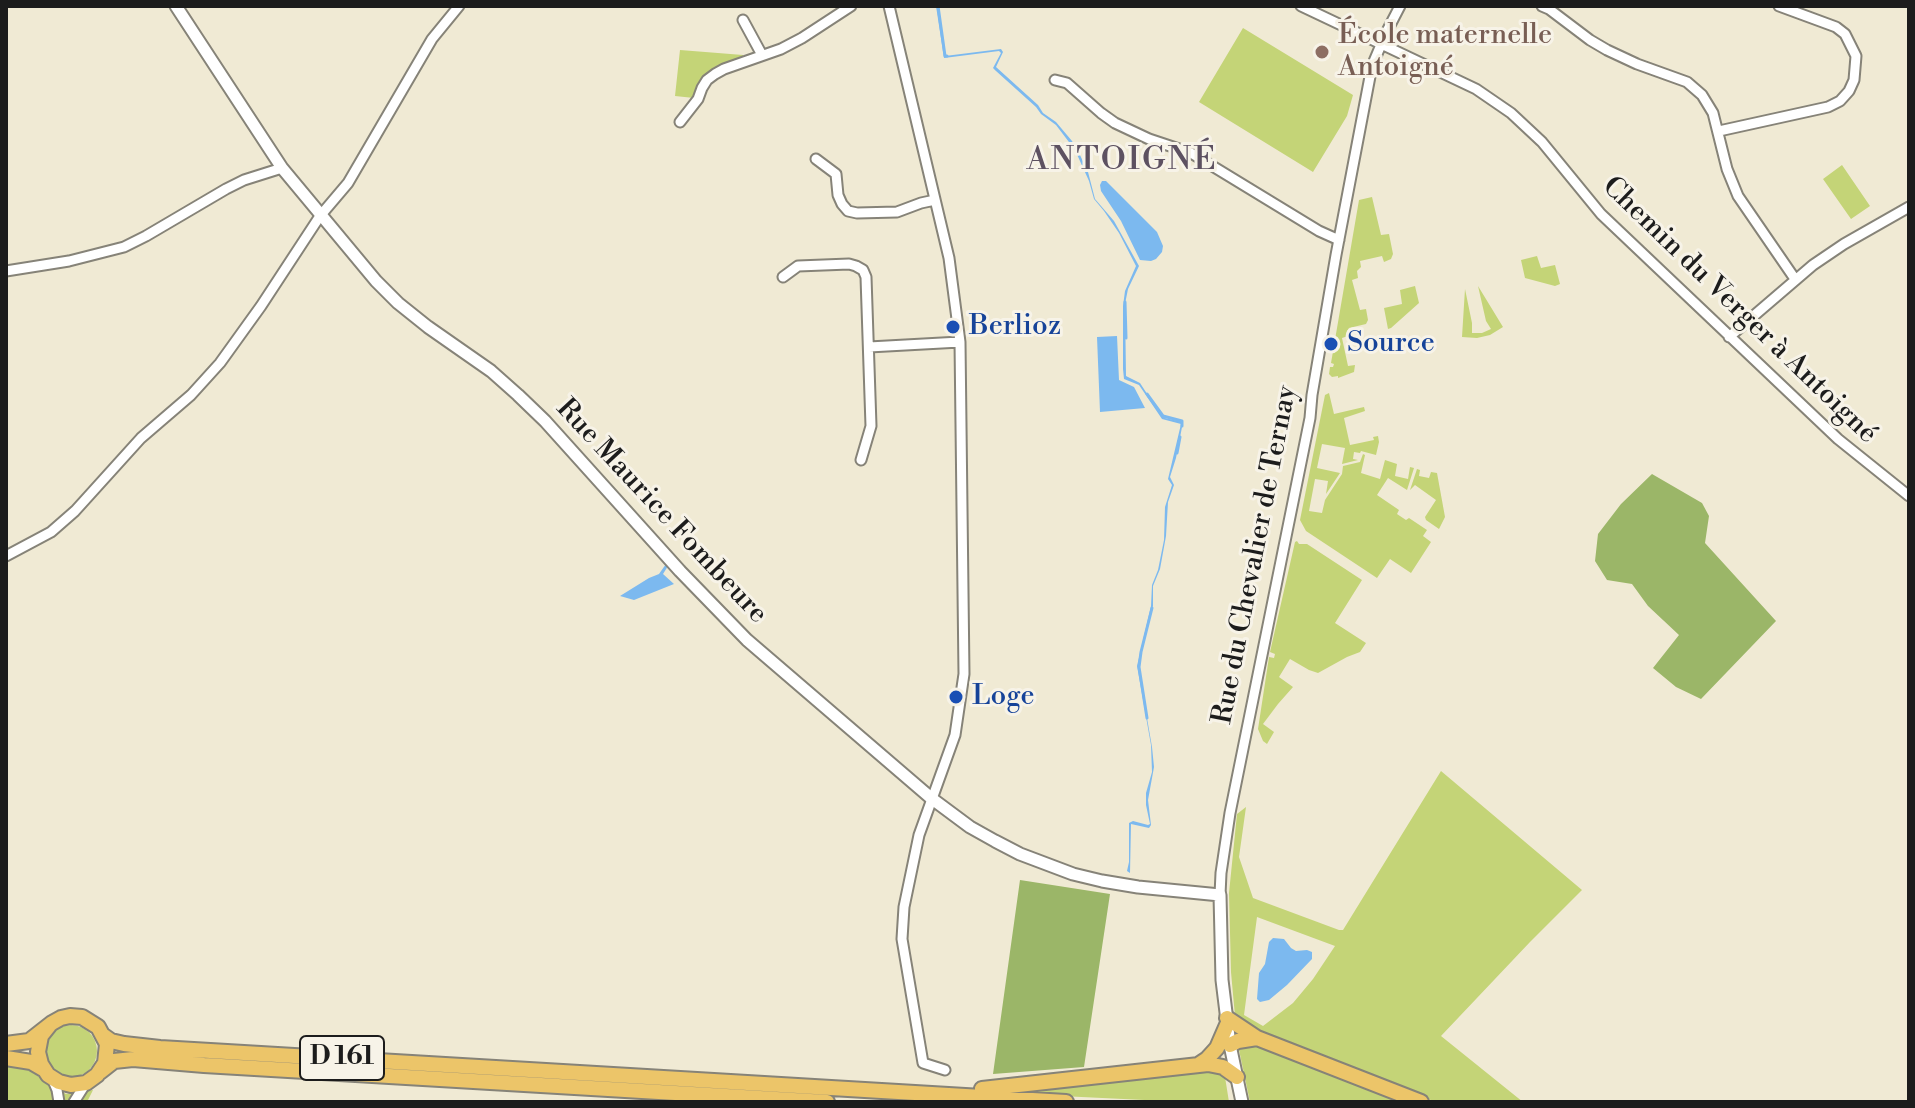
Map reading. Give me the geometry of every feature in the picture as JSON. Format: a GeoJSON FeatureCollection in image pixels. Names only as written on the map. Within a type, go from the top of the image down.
{"type":"FeatureCollection","features":[{"type":"Feature","properties":{"kind":"main road"},"geometry":{"type":"LineString","coordinates":[[6,1044],[29,1041],[61,1018],[77,1016],[98,1027],[104,1036],[107,1052],[100,1072],[86,1083],[71,1085],[31,1062],[6,1058]]}},
{"type":"Feature","properties":{"kind":"main road"},"geometry":{"type":"LineString","coordinates":[[1197,1066],[1217,1048],[1227,1021],[1257,1038],[1421,1102]]}},
{"type":"Feature","properties":{"kind":"main road"},"geometry":{"type":"LineString","coordinates":[[48,1074],[39,1060],[38,1049],[41,1036],[49,1026]]}},
{"type":"Feature","properties":{"kind":"main road","name":"D 161"},"geometry":{"type":"LineString","coordinates":[[104,1036],[124,1044],[160,1048],[1066,1102]]}},
{"type":"Feature","properties":{"kind":"main road"},"geometry":{"type":"LineString","coordinates":[[1230,1045],[1257,1038]]}},
{"type":"Feature","properties":{"kind":"main road","name":"D 161"},"geometry":{"type":"LineString","coordinates":[[100,1072],[114,1061],[133,1059],[827,1102]]}},
{"type":"Feature","properties":{"kind":"main road"},"geometry":{"type":"LineString","coordinates":[[921,1093],[993,1089],[1208,1064],[1223,1067],[1237,1077]]}},
{"type":"Feature","properties":{"kind":"street","name":"Rue Maurice Fombeure"},"geometry":{"type":"LineString","coordinates":[[176,6],[282,168],[369,273],[398,303],[491,371],[545,421],[739,633],[931,798],[995,841],[1073,874],[1138,887],[1220,895]]}},
{"type":"Feature","properties":{"kind":"street"},"geometry":{"type":"LineString","coordinates":[[6,556],[51,532],[75,511],[141,438],[191,395],[220,363],[320,216],[348,183],[432,39],[459,6]]}},
{"type":"Feature","properties":{"kind":"street"},"geometry":{"type":"LineString","coordinates":[[680,122],[698,99],[707,80],[715,74],[802,38],[851,6]]}},
{"type":"Feature","properties":{"kind":"street"},"geometry":{"type":"LineString","coordinates":[[889,6],[949,258],[960,342],[964,674],[955,735],[919,835],[904,907],[902,939],[923,1063],[945,1070]]}},
{"type":"Feature","properties":{"kind":"street","name":"Chemin du Verger à Antoigné"},"geometry":{"type":"LineString","coordinates":[[1301,6],[1476,89],[1511,113],[1542,142],[1601,214],[1838,439],[1909,496]]}},
{"type":"Feature","properties":{"kind":"street","name":"Rue du Chevalier de Ternay"},"geometry":{"type":"LineString","coordinates":[[1242,1102],[1230,1045],[1221,953],[1223,858],[1310,418],[1372,66],[1400,6]]}},
{"type":"Feature","properties":{"kind":"street"},"geometry":{"type":"LineString","coordinates":[[1542,6],[1607,50],[1695,88],[1709,103],[1731,182],[1795,279]]}},
{"type":"Feature","properties":{"kind":"street"},"geometry":{"type":"LineString","coordinates":[[1719,131],[1828,107],[1840,101],[1849,91],[1857,68],[1856,56],[1845,34],[1836,27],[1779,6]]}},
{"type":"Feature","properties":{"kind":"street"},"geometry":{"type":"LineString","coordinates":[[743,20],[762,55]]}},
{"type":"Feature","properties":{"kind":"street"},"geometry":{"type":"LineString","coordinates":[[1055,80],[1067,83],[1115,123],[1191,153],[1339,240]]}},
{"type":"Feature","properties":{"kind":"street"},"geometry":{"type":"LineString","coordinates":[[816,159],[836,174],[838,195],[848,211],[897,212],[935,200]]}},
{"type":"Feature","properties":{"kind":"street"},"geometry":{"type":"LineString","coordinates":[[6,271],[69,261],[124,247],[226,189],[282,168]]}},
{"type":"Feature","properties":{"kind":"street"},"geometry":{"type":"LineString","coordinates":[[1729,337],[1795,279],[1844,244],[1909,207]]}},
{"type":"Feature","properties":{"kind":"street"},"geometry":{"type":"LineString","coordinates":[[783,277],[798,266],[849,264],[863,270],[866,277],[871,426],[861,460]]}},
{"type":"Feature","properties":{"kind":"street"},"geometry":{"type":"LineString","coordinates":[[869,347],[960,342]]}},
{"type":"Feature","properties":{"kind":"street"},"geometry":{"type":"LineString","coordinates":[[48,1074],[57,1090],[59,1102]]}},
{"type":"Feature","properties":{"kind":"street"},"geometry":{"type":"LineString","coordinates":[[74,1102],[86,1083]]}},
{"type":"Feature","properties":{"kind":"green space"},"geometry":{"type":"Polygon","coordinates":[[[1243,28],[1353,95],[1347,116],[1313,172],[1199,102],[1243,28]]]}},
{"type":"Feature","properties":{"kind":"green space"},"geometry":{"type":"Polygon","coordinates":[[[680,50],[743,57],[712,69],[700,82],[694,98],[675,96],[680,50]]]}},
{"type":"Feature","properties":{"kind":"green space"},"geometry":{"type":"Polygon","coordinates":[[[1842,165],[1870,206],[1851,219],[1823,179],[1842,165]]]}},
{"type":"Feature","properties":{"kind":"green space"},"geometry":{"type":"Polygon","coordinates":[[[1372,197],[1381,235],[1389,234],[1393,254],[1391,259],[1384,262],[1382,256],[1360,261],[1358,278],[1352,280],[1360,310],[1366,309],[1368,320],[1366,324],[1349,328],[1348,336],[1342,338],[1348,366],[1355,365],[1354,372],[1332,377],[1330,367],[1334,364],[1331,363],[1359,200],[1372,197]]]}},
{"type":"Feature","properties":{"kind":"green space"},"geometry":{"type":"Polygon","coordinates":[[[1537,256],[1541,268],[1555,265],[1560,284],[1555,286],[1525,278],[1521,260],[1537,256]]]}},
{"type":"Feature","properties":{"kind":"green space"},"geometry":{"type":"Polygon","coordinates":[[[1415,286],[1419,303],[1388,329],[1384,308],[1402,304],[1400,290],[1415,286]]]}},
{"type":"Feature","properties":{"kind":"green space"},"geometry":{"type":"Polygon","coordinates":[[[1478,286],[1503,327],[1490,335],[1462,337],[1465,289],[1472,333],[1491,329],[1486,321],[1478,286]]]}},
{"type":"Feature","properties":{"kind":"green space"},"geometry":{"type":"Polygon","coordinates":[[[1329,393],[1334,414],[1364,407],[1365,411],[1344,418],[1350,445],[1374,440],[1373,437],[1378,436],[1379,442],[1376,455],[1354,452],[1353,459],[1358,460],[1342,464],[1345,448],[1322,444],[1317,468],[1340,473],[1326,494],[1328,481],[1315,479],[1309,511],[1322,513],[1325,500],[1342,474],[1343,466],[1360,462],[1363,454],[1361,473],[1380,479],[1385,460],[1397,464],[1395,476],[1408,479],[1410,467],[1414,468],[1407,490],[1388,478],[1377,495],[1399,510],[1397,514],[1427,530],[1423,536],[1431,542],[1411,573],[1390,559],[1377,578],[1306,531],[1300,520],[1325,395],[1329,393]]]}},
{"type":"Feature","properties":{"kind":"green space"},"geometry":{"type":"Polygon","coordinates":[[[1417,469],[1420,470],[1419,476],[1429,478],[1431,472],[1437,473],[1445,517],[1439,529],[1425,517],[1436,500],[1415,485],[1410,490],[1417,469]]]}},
{"type":"Feature","properties":{"kind":"green space"},"geometry":{"type":"Polygon","coordinates":[[[1652,474],[1702,503],[1709,516],[1705,543],[1776,621],[1701,699],[1676,687],[1653,668],[1679,635],[1648,606],[1632,584],[1607,580],[1595,561],[1598,534],[1621,504],[1652,474]]]}},
{"type":"Feature","properties":{"kind":"green space"},"geometry":{"type":"Polygon","coordinates":[[[1297,541],[1307,544],[1362,580],[1335,623],[1366,643],[1360,652],[1318,673],[1290,659],[1279,677],[1293,687],[1263,724],[1274,732],[1267,744],[1258,729],[1269,657],[1274,658],[1275,654],[1270,652],[1297,541]]]}},
{"type":"Feature","properties":{"kind":"green space"},"geometry":{"type":"Polygon","coordinates":[[[1441,771],[1582,890],[1441,1036],[1523,1102],[1436,1102],[1256,1033],[1235,1016],[1229,893],[1237,814],[1246,807],[1239,857],[1253,898],[1343,930],[1441,771]],[[1257,917],[1244,1015],[1263,1026],[1293,1003],[1335,946],[1257,917]]]}},
{"type":"Feature","properties":{"kind":"green space"},"geometry":{"type":"Polygon","coordinates":[[[1020,880],[1110,894],[1084,1067],[993,1074],[1020,880]]]}},
{"type":"Feature","properties":{"kind":"green space"},"geometry":{"type":"Polygon","coordinates":[[[71,1025],[90,1032],[97,1051],[90,1070],[71,1077],[52,1070],[45,1051],[52,1032],[71,1025]]]}},
{"type":"Feature","properties":{"kind":"green space"},"geometry":{"type":"Polygon","coordinates":[[[1252,1041],[1415,1102],[1250,1102],[1238,1045],[1252,1041]]]}},
{"type":"Feature","properties":{"kind":"green space"},"geometry":{"type":"Polygon","coordinates":[[[6,1065],[27,1069],[66,1094],[93,1090],[87,1102],[6,1102],[6,1065]]]}},
{"type":"Feature","properties":{"kind":"green space"},"geometry":{"type":"Polygon","coordinates":[[[1206,1069],[1225,1077],[1229,1102],[998,1093],[1206,1069]]]}},
{"type":"Feature","properties":{"kind":"water"},"geometry":{"type":"Polygon","coordinates":[[[936,6],[945,56],[1001,49],[1003,52],[996,67],[1056,122],[1072,141],[1088,172],[1095,199],[1114,221],[1139,266],[1125,304],[1126,376],[1140,383],[1165,418],[1183,422],[1170,477],[1174,485],[1168,502],[1166,536],[1160,569],[1153,586],[1153,606],[1140,656],[1139,672],[1152,747],[1154,767],[1148,800],[1151,825],[1149,828],[1131,824],[1130,873],[1127,871],[1129,823],[1150,824],[1146,793],[1152,772],[1151,745],[1137,666],[1151,606],[1152,585],[1164,540],[1165,507],[1172,485],[1168,479],[1181,424],[1162,419],[1139,385],[1124,379],[1123,306],[1125,291],[1136,266],[1119,233],[1094,199],[1075,150],[1056,125],[993,68],[1001,53],[999,51],[944,58],[936,6]]]}},
{"type":"Feature","properties":{"kind":"water"},"geometry":{"type":"Polygon","coordinates":[[[1102,181],[1106,181],[1157,232],[1163,246],[1156,259],[1140,260],[1121,221],[1101,191],[1102,181]]]}},
{"type":"Feature","properties":{"kind":"water"},"geometry":{"type":"Polygon","coordinates":[[[1117,336],[1119,380],[1134,387],[1145,408],[1100,412],[1097,337],[1117,336]]]}},
{"type":"Feature","properties":{"kind":"water"},"geometry":{"type":"Polygon","coordinates":[[[666,564],[668,566],[663,574],[674,584],[634,600],[620,596],[659,574],[666,564]]]}},
{"type":"Feature","properties":{"kind":"water"},"geometry":{"type":"Polygon","coordinates":[[[1273,938],[1284,939],[1296,951],[1312,952],[1312,959],[1269,1000],[1260,1002],[1257,999],[1259,973],[1273,938]]]}},
{"type":"Feature","properties":{"kind":"waterway"},"geometry":{"type":"LineString","coordinates":[[938,6],[947,56]]}},
{"type":"Feature","properties":{"kind":"waterway"},"geometry":{"type":"LineString","coordinates":[[1125,302],[1126,338]]}},
{"type":"Feature","properties":{"kind":"waterway"},"geometry":{"type":"LineString","coordinates":[[1147,394],[1163,416],[1182,421],[1182,426]]}},
{"type":"Feature","properties":{"kind":"waterway"},"geometry":{"type":"LineString","coordinates":[[1177,453],[1180,437]]}},
{"type":"Feature","properties":{"kind":"waterway"},"geometry":{"type":"LineString","coordinates":[[1147,718],[1139,667],[1152,608]]}},
{"type":"Feature","properties":{"kind":"place","name":"École maternelle Antoigné"},"geometry":{"type":"Point","coordinates":[1322,52]}},
{"type":"Feature","properties":{"kind":"place","name":"Berlioz"},"geometry":{"type":"Point","coordinates":[953,327]}},
{"type":"Feature","properties":{"kind":"place","name":"Source"},"geometry":{"type":"Point","coordinates":[1331,344]}},
{"type":"Feature","properties":{"kind":"place","name":"Loge"},"geometry":{"type":"Point","coordinates":[956,697]}},
{"type":"Feature","properties":{"kind":"district","name":"ANTOIGNÉ"},"geometry":{"type":"Point","coordinates":[1122,161]}}]}
